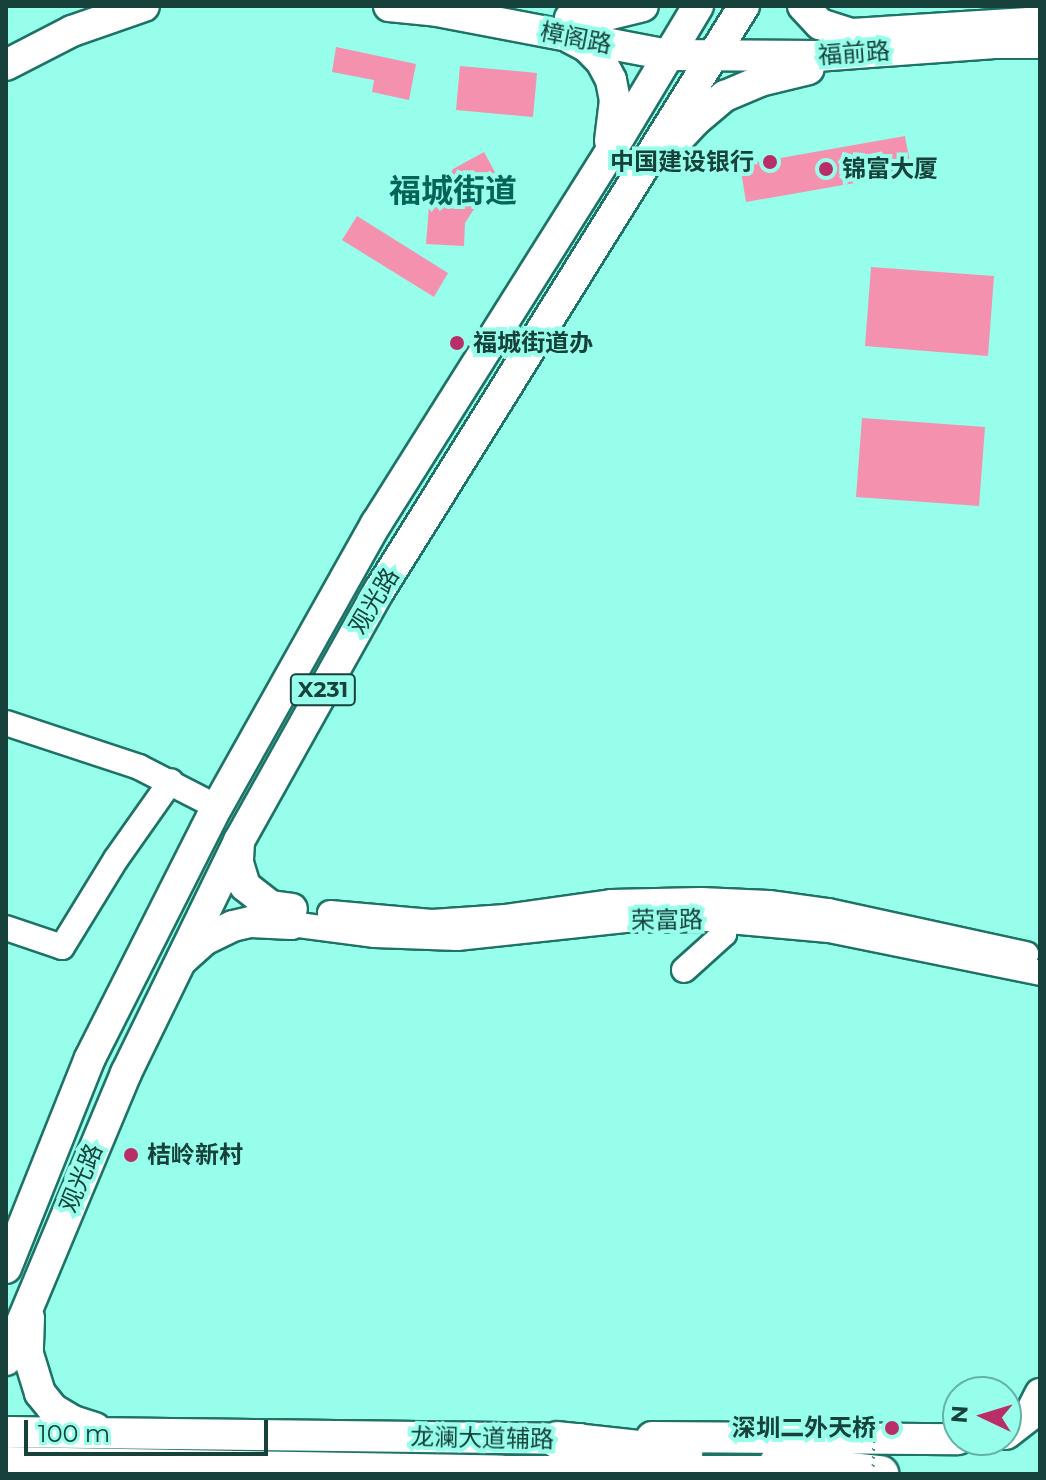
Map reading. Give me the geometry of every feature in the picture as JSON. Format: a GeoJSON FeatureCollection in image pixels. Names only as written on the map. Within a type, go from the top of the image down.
{"type":"FeatureCollection","features":[{"type":"Feature","properties":{"kind":"highway"},"geometry":{"type":"LineString","coordinates":[[558,1440],[880,1474]]}},
{"type":"Feature","properties":{"kind":"highway"},"geometry":{"type":"LineString","coordinates":[[6,1465],[503,1474],[802,1474]]}},
{"type":"Feature","properties":{"kind":"main road"},"geometry":{"type":"LineString","coordinates":[[6,43],[80,6]]}},
{"type":"Feature","properties":{"kind":"main road"},"geometry":{"type":"LineString","coordinates":[[6,65],[72,31],[144,6]]}},
{"type":"Feature","properties":{"kind":"main road","name":"樟阁路"},"geometry":{"type":"LineString","coordinates":[[389,6],[568,27],[672,46]]}},
{"type":"Feature","properties":{"kind":"main road","name":"樟阁路"},"geometry":{"type":"LineString","coordinates":[[505,6],[568,27]]}},
{"type":"Feature","properties":{"kind":"main road"},"geometry":{"type":"LineString","coordinates":[[608,156],[615,100],[611,80],[601,61],[568,27],[643,6]]}},
{"type":"Feature","properties":{"kind":"main road","name":"观光路"},"geometry":{"type":"LineString","coordinates":[[6,1268],[90,1058],[217,807],[376,524],[608,156],[698,6]]}},
{"type":"Feature","properties":{"kind":"main road","name":"观光路"},"geometry":{"type":"LineString","coordinates":[[6,1360],[175,965],[239,841],[379,591],[744,6]]}},
{"type":"Feature","properties":{"kind":"main road"},"geometry":{"type":"LineString","coordinates":[[803,6],[820,24],[850,34]]}},
{"type":"Feature","properties":{"kind":"main road","name":"福前路"},"geometry":{"type":"LineString","coordinates":[[717,46],[775,38],[1040,22]]}},
{"type":"Feature","properties":{"kind":"main road","name":"福前路"},"geometry":{"type":"LineString","coordinates":[[672,46],[874,52],[992,43],[1040,43]]}},
{"type":"Feature","properties":{"kind":"main road"},"geometry":{"type":"LineString","coordinates":[[620,202],[696,120],[725,96],[760,81],[874,52]]}},
{"type":"Feature","properties":{"kind":"main road"},"geometry":{"type":"LineString","coordinates":[[239,841],[238,863],[245,886],[261,901],[292,916]]}},
{"type":"Feature","properties":{"kind":"main road"},"geometry":{"type":"LineString","coordinates":[[175,965],[204,940],[233,926],[292,916]]}},
{"type":"Feature","properties":{"kind":"main road"},"geometry":{"type":"LineString","coordinates":[[31,1298],[28,1354],[40,1393],[53,1409],[73,1421],[112,1433]]}},
{"type":"Feature","properties":{"kind":"main road"},"geometry":{"type":"LineString","coordinates":[[1022,1422],[1029,1416],[1040,1394]]}},
{"type":"Feature","properties":{"kind":"main road","name":"龙澜大道辅路"},"geometry":{"type":"LineString","coordinates":[[6,1432],[558,1440],[627,1437],[942,1439]]}},
{"type":"Feature","properties":{"kind":"street"},"geometry":{"type":"LineString","coordinates":[[6,723],[171,781],[217,807]]}},
{"type":"Feature","properties":{"kind":"street"},"geometry":{"type":"LineString","coordinates":[[6,928],[62,947],[116,859],[171,781]]}},
{"type":"Feature","properties":{"kind":"street"},"geometry":{"type":"LineString","coordinates":[[684,970],[724,934],[727,911]]}},
{"type":"Feature","properties":{"kind":"street","name":"荣富路"},"geometry":{"type":"LineString","coordinates":[[292,916],[375,935],[457,938],[727,911],[828,911],[1040,957]]}},
{"type":"Feature","properties":{"kind":"street","name":"荣富路"},"geometry":{"type":"LineString","coordinates":[[727,911],[1040,973]]}},
{"type":"Feature","properties":{"kind":"path"},"geometry":{"type":"LineString","coordinates":[[873,1474],[874,1428]]}},
{"type":"Feature","properties":{"kind":"building"},"geometry":{"type":"Polygon","coordinates":[[[336,47],[416,64],[409,100],[372,92],[374,80],[332,72],[336,47]]]}},
{"type":"Feature","properties":{"kind":"building"},"geometry":{"type":"Polygon","coordinates":[[[460,66],[537,73],[533,117],[456,110],[460,66]]]}},
{"type":"Feature","properties":{"kind":"building","name":"锦富大厦"},"geometry":{"type":"Polygon","coordinates":[[[905,136],[912,173],[746,202],[740,165],[905,136]]]}},
{"type":"Feature","properties":{"kind":"building"},"geometry":{"type":"Polygon","coordinates":[[[484,152],[502,185],[483,195],[465,223],[464,246],[426,244],[429,206],[453,169],[484,152]]]}},
{"type":"Feature","properties":{"kind":"building"},"geometry":{"type":"Polygon","coordinates":[[[357,216],[448,273],[434,297],[342,240],[357,216]]]}},
{"type":"Feature","properties":{"kind":"building"},"geometry":{"type":"Polygon","coordinates":[[[871,267],[994,276],[988,356],[865,346],[871,267]]]}},
{"type":"Feature","properties":{"kind":"building"},"geometry":{"type":"Polygon","coordinates":[[[862,418],[985,427],[979,506],[856,497],[862,418]]]}},
{"type":"Feature","properties":{"kind":"place","name":"中国建设银行"},"geometry":{"type":"Point","coordinates":[770,162]}},
{"type":"Feature","properties":{"kind":"place","name":"锦富大厦"},"geometry":{"type":"Point","coordinates":[826,169]}},
{"type":"Feature","properties":{"kind":"place","name":"福城街道办"},"geometry":{"type":"Point","coordinates":[457,343]}},
{"type":"Feature","properties":{"kind":"place","name":"桔岭新村"},"geometry":{"type":"Point","coordinates":[131,1155]}},
{"type":"Feature","properties":{"kind":"place","name":"深圳二外天桥"},"geometry":{"type":"Point","coordinates":[892,1428]}},
{"type":"Feature","properties":{"kind":"district","name":"福城街道"},"geometry":{"type":"Point","coordinates":[453,191]}}]}
